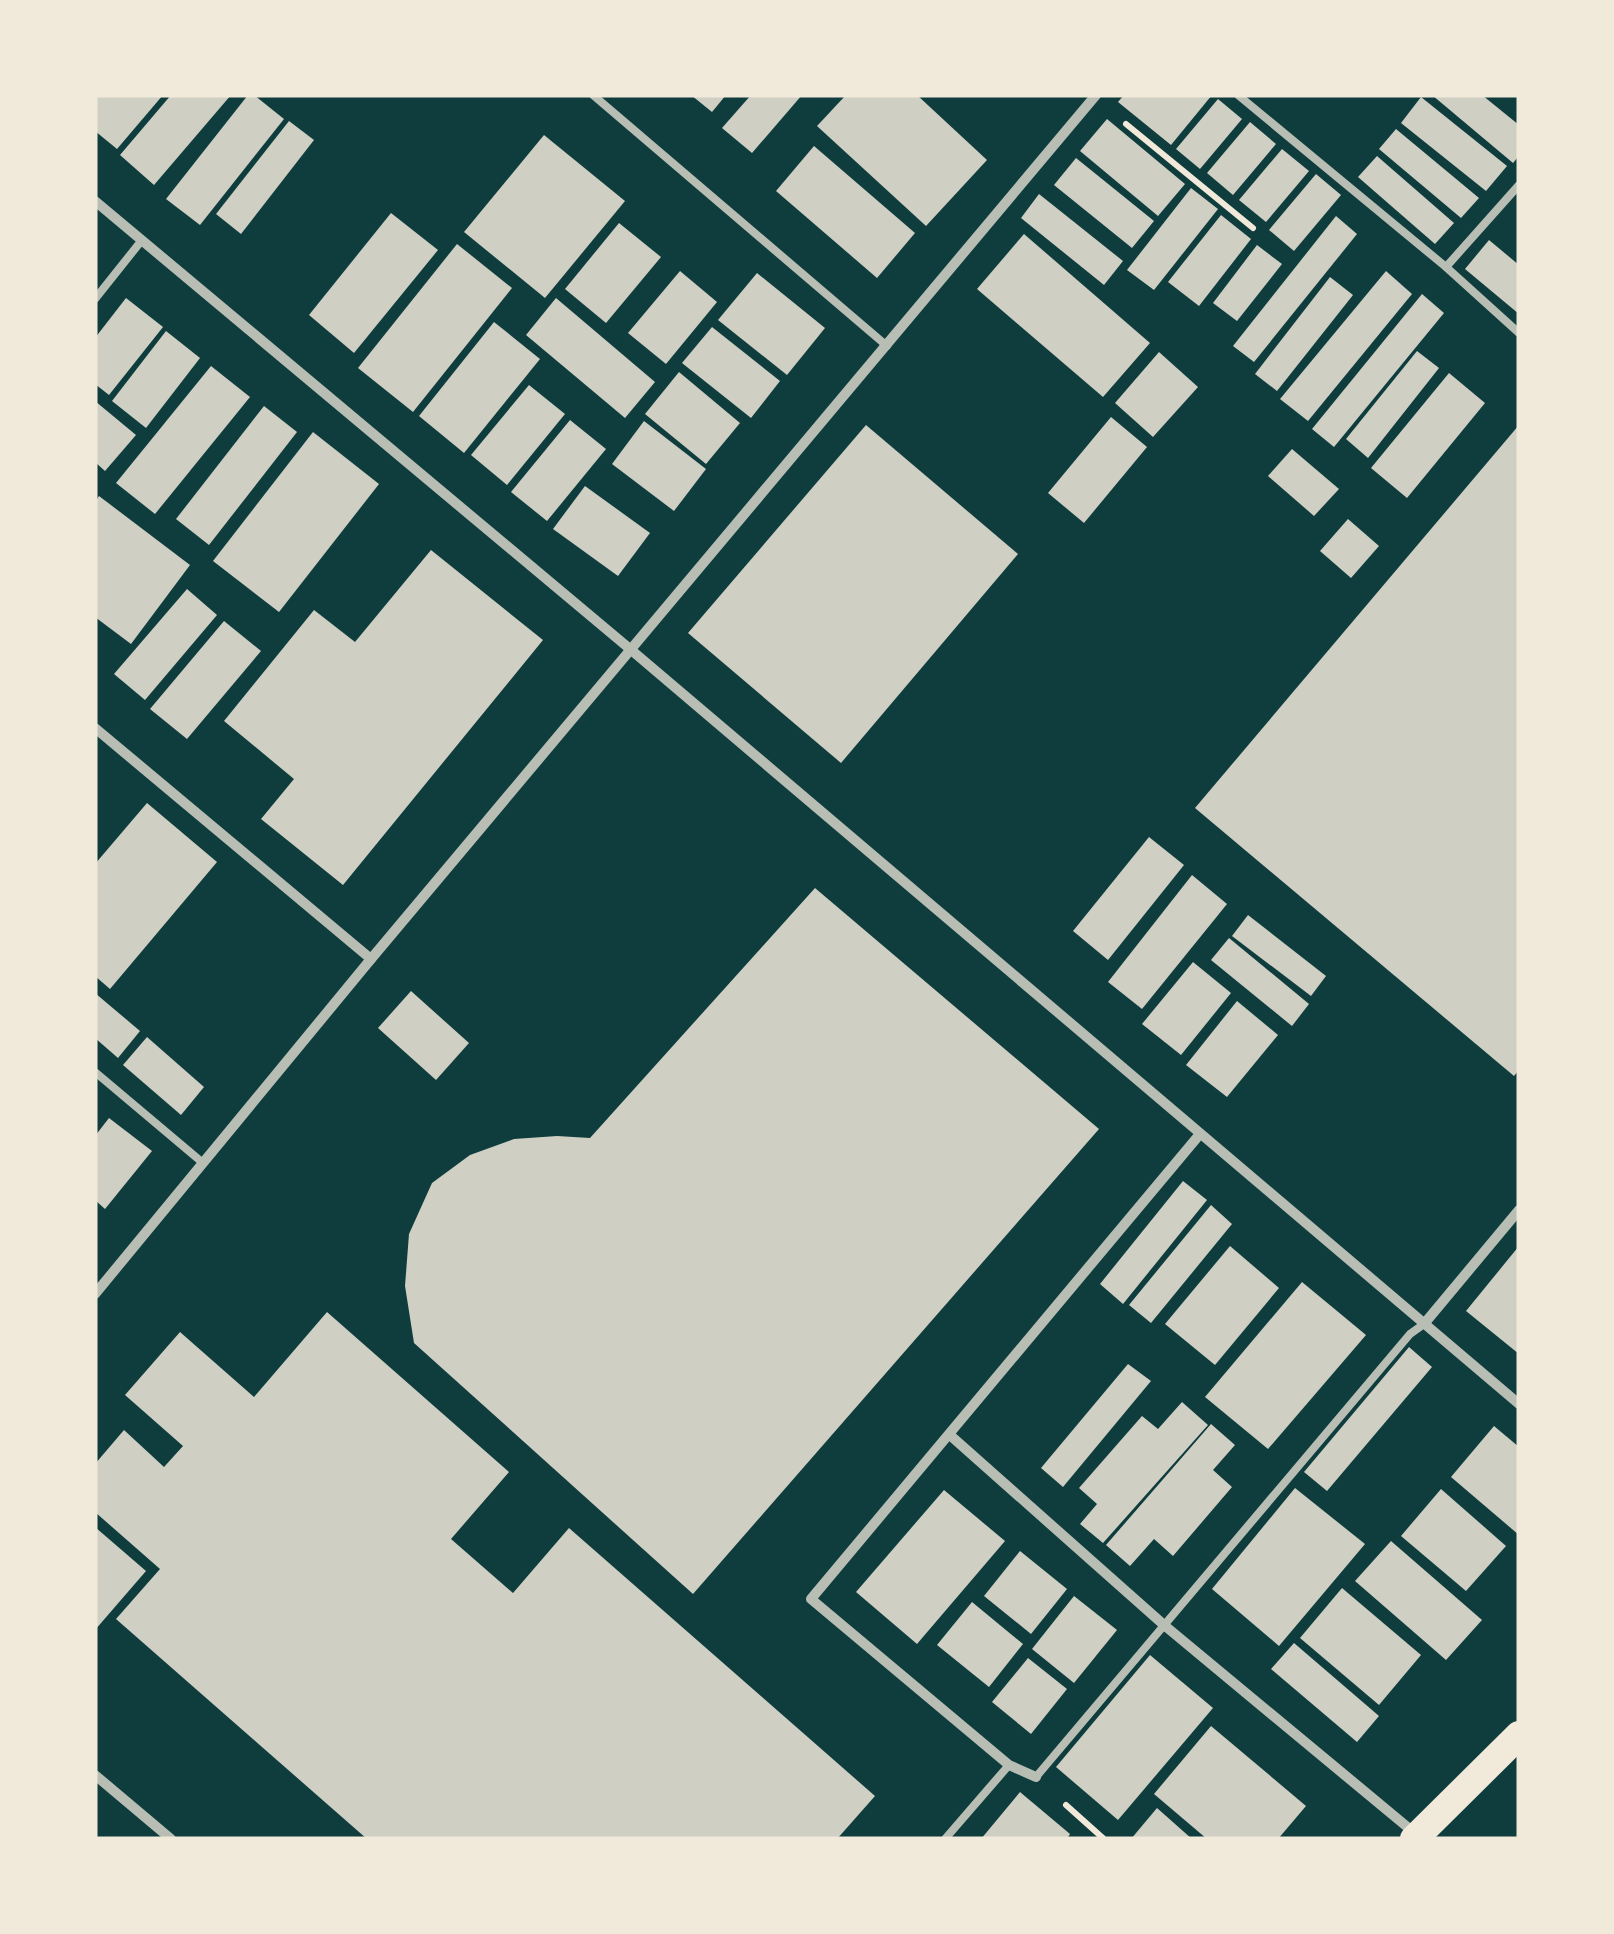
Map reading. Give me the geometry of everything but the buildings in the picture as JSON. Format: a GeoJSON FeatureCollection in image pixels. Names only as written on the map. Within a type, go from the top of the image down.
{"type":"FeatureCollection","features":[{"type":"Feature","properties":{"kind":"highway"},"geometry":{"type":"LineString","coordinates":[[1416,1837],[1519,1736]]}},
{"type":"Feature","properties":{"kind":"street"},"geometry":{"type":"LineString","coordinates":[[95,1294],[1095,96]]}},
{"type":"Feature","properties":{"kind":"street"},"geometry":{"type":"LineString","coordinates":[[95,201],[1519,1404]]}},
{"type":"Feature","properties":{"kind":"street"},"geometry":{"type":"LineString","coordinates":[[95,728],[371,959]]}},
{"type":"Feature","properties":{"kind":"street"},"geometry":{"type":"LineString","coordinates":[[1036,1777],[1009,1765],[811,1599],[1200,1134]]}},
{"type":"Feature","properties":{"kind":"street"},"geometry":{"type":"LineString","coordinates":[[1424,1324],[1519,1210]]}},
{"type":"Feature","properties":{"kind":"street"},"geometry":{"type":"LineString","coordinates":[[951,1436],[1164,1624],[1416,1837]]}},
{"type":"Feature","properties":{"kind":"street"},"geometry":{"type":"LineString","coordinates":[[95,1775],[171,1839]]}},
{"type":"Feature","properties":{"kind":"lane"},"geometry":{"type":"LineString","coordinates":[[593,95],[887,346]]}},
{"type":"Feature","properties":{"kind":"lane"},"geometry":{"type":"LineString","coordinates":[[1238,95],[1446,267],[1519,333]]}},
{"type":"Feature","properties":{"kind":"lane"},"geometry":{"type":"LineString","coordinates":[[1446,267],[1519,185]]}},
{"type":"Feature","properties":{"kind":"lane"},"geometry":{"type":"LineString","coordinates":[[95,298],[142,240]]}},
{"type":"Feature","properties":{"kind":"lane"},"geometry":{"type":"LineString","coordinates":[[95,1072],[203,1163]]}},
{"type":"Feature","properties":{"kind":"lane"},"geometry":{"type":"LineString","coordinates":[[1036,1777],[1410,1334],[1424,1324]]}},
{"type":"Feature","properties":{"kind":"lane"},"geometry":{"type":"LineString","coordinates":[[945,1839],[1009,1765]]}},
{"type":"Feature","properties":{"kind":"path"},"geometry":{"type":"LineString","coordinates":[[1095,96],[1253,228]]}}]}
